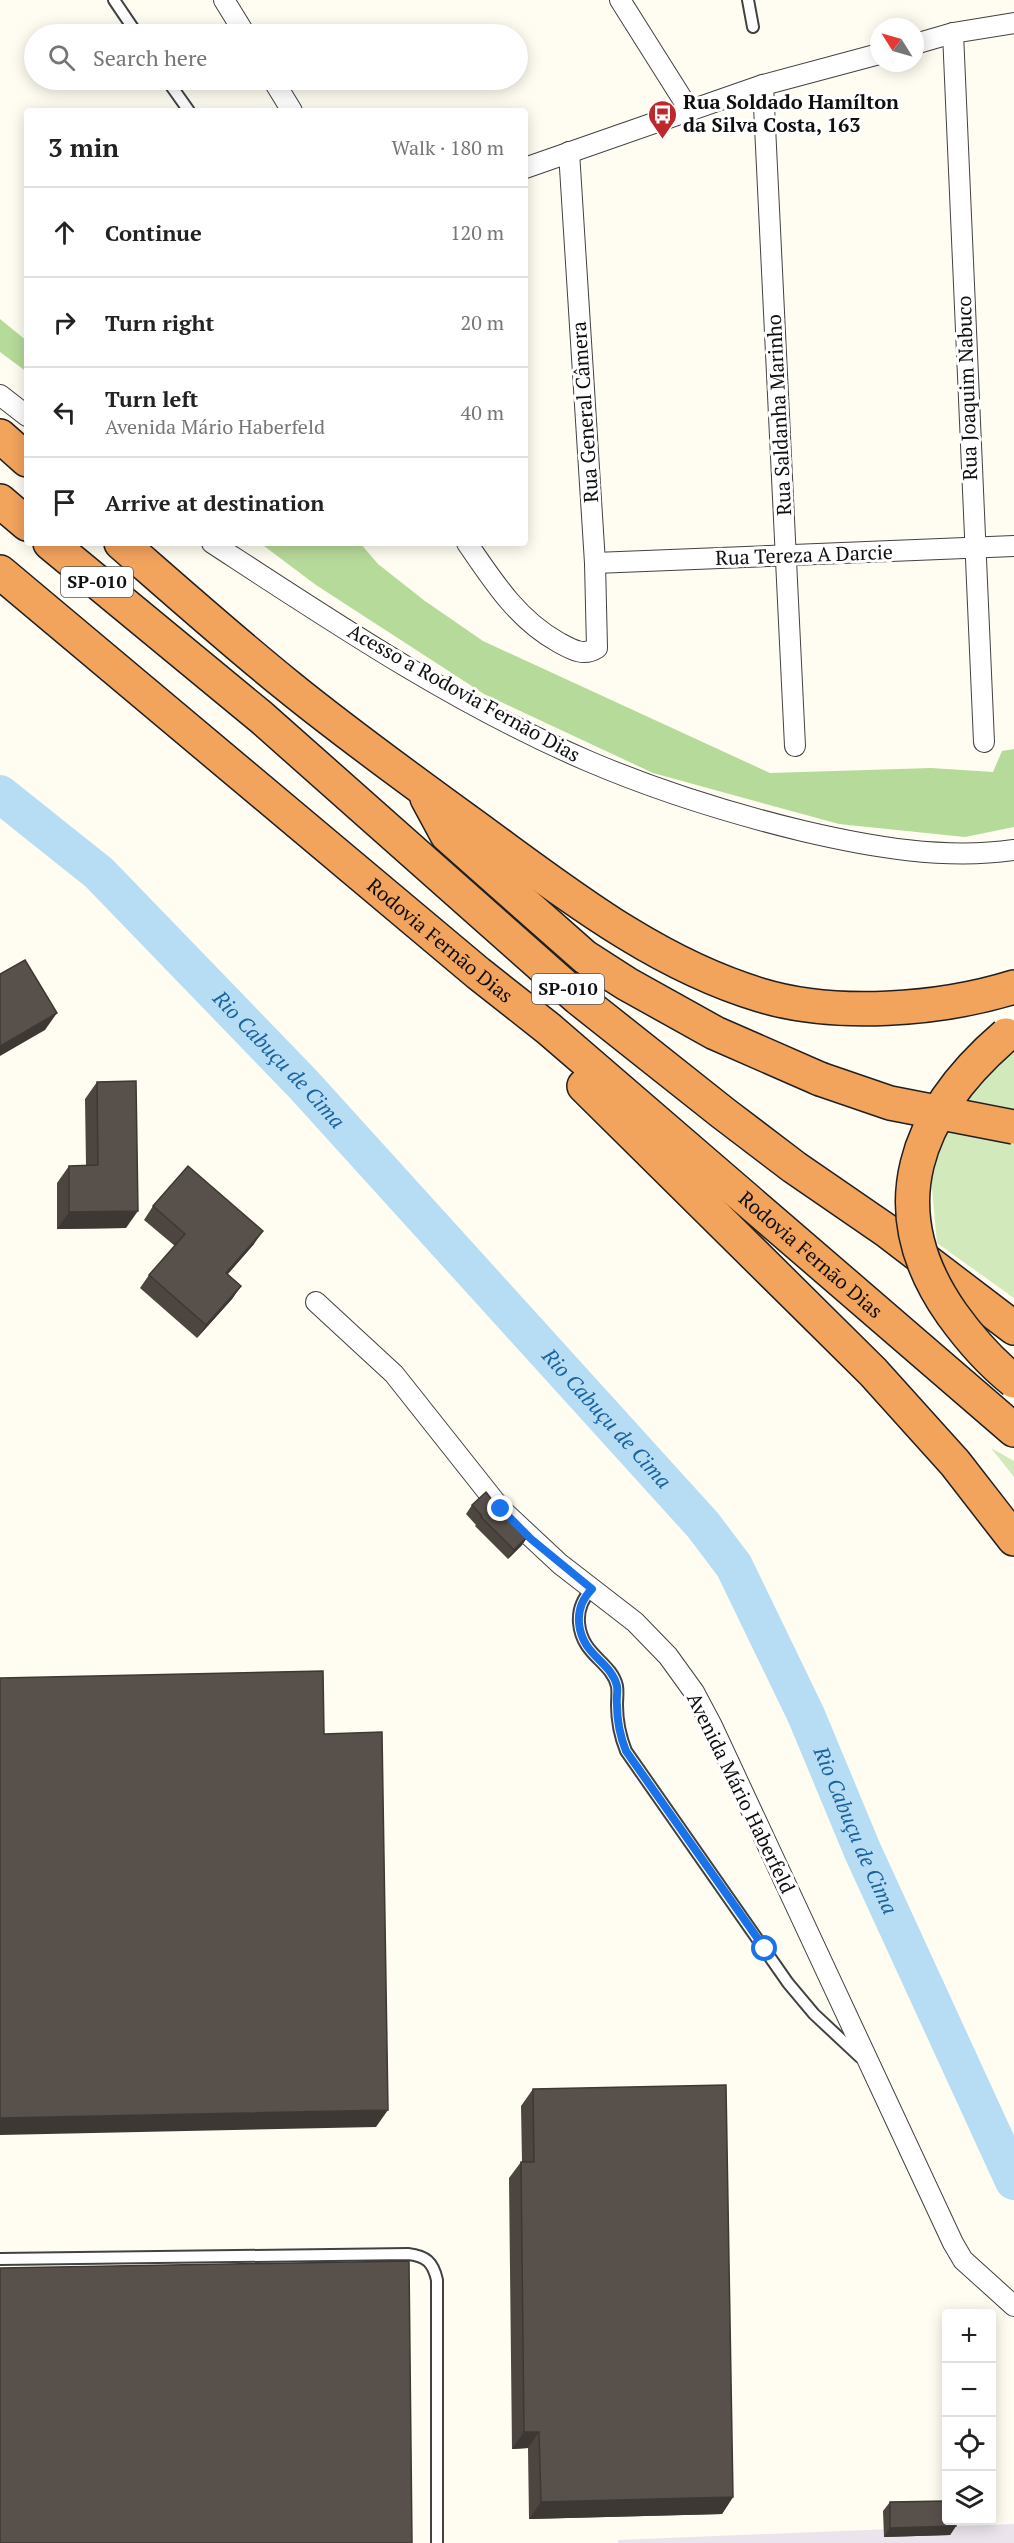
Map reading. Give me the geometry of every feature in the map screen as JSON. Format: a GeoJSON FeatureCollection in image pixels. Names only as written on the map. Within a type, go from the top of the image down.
{"type":"FeatureCollection","features":[{"type":"Feature","properties":{"kind":"highway"},"geometry":{"type":"LineString","coordinates":[[0,436],[24,457]]}},
{"type":"Feature","properties":{"kind":"highway"},"geometry":{"type":"LineString","coordinates":[[0,501],[24,521]]}},
{"type":"Feature","properties":{"kind":"highway","name":"SP-010"},"geometry":{"type":"LineString","coordinates":[[54,546],[261,717],[578,998],[723,1113],[1014,1328]]}},
{"type":"Feature","properties":{"kind":"highway"},"geometry":{"type":"LineString","coordinates":[[125,546],[289,686],[420,786],[569,895],[646,945],[692,968],[761,995],[846,1008],[913,1007],[966,1000],[1014,987]]}},
{"type":"Feature","properties":{"kind":"highway","name":"Rodovia Fernão Dias"},"geometry":{"type":"LineString","coordinates":[[0,572],[478,973],[558,1037],[1014,1431]]}},
{"type":"Feature","properties":{"kind":"highway"},"geometry":{"type":"LineString","coordinates":[[420,786],[447,835],[585,957],[636,989],[715,1033],[820,1079],[890,1103],[1014,1127]]}},
{"type":"Feature","properties":{"kind":"highway"},"geometry":{"type":"LineString","coordinates":[[478,973],[541,1045],[873,1372],[955,1463],[1014,1539]]}},
{"type":"Feature","properties":{"kind":"highway"},"geometry":{"type":"LineString","coordinates":[[1011,1032],[981,1056],[946,1098],[926,1136],[915,1172],[912,1199],[921,1251],[940,1297],[962,1328],[989,1359],[1014,1381]]}},
{"type":"Feature","properties":{"kind":"highway"},"geometry":{"type":"LineString","coordinates":[[873,1372],[924,1407],[1014,1511]]}},
{"type":"Feature","properties":{"kind":"street"},"geometry":{"type":"LineString","coordinates":[[224,0],[239,24]]}},
{"type":"Feature","properties":{"kind":"street"},"geometry":{"type":"LineString","coordinates":[[620,0],[690,111]]}},
{"type":"Feature","properties":{"kind":"street"},"geometry":{"type":"LineString","coordinates":[[924,41],[953,33],[1014,22]]}},
{"type":"Feature","properties":{"kind":"street","name":"Rua Joaquim Nabuco"},"geometry":{"type":"LineString","coordinates":[[953,33],[984,742]]}},
{"type":"Feature","properties":{"kind":"street"},"geometry":{"type":"LineString","coordinates":[[528,167],[763,85],[870,56]]}},
{"type":"Feature","properties":{"kind":"street","name":"Rua Saldanha Marinho"},"geometry":{"type":"LineString","coordinates":[[763,85],[795,746]]}},
{"type":"Feature","properties":{"kind":"street"},"geometry":{"type":"LineString","coordinates":[[279,90],[290,108]]}},
{"type":"Feature","properties":{"kind":"street","name":"Rua General Câmera"},"geometry":{"type":"LineString","coordinates":[[468,546],[496,586],[519,613],[541,633],[573,651],[585,652],[597,648],[595,563],[569,152]]}},
{"type":"Feature","properties":{"kind":"street"},"geometry":{"type":"LineString","coordinates":[[0,395],[24,415]]}},
{"type":"Feature","properties":{"kind":"street","name":"Acesso a Rodovia Fernão Dias"},"geometry":{"type":"LineString","coordinates":[[217,546],[321,614],[416,671],[519,728],[635,780],[707,806],[844,841],[906,849],[986,854],[1014,850]]}},
{"type":"Feature","properties":{"kind":"street","name":"Rua Tereza A Darcie"},"geometry":{"type":"LineString","coordinates":[[595,563],[1014,546]]}},
{"type":"Feature","properties":{"kind":"street","name":"Avenida Mário Haberfeld"},"geometry":{"type":"LineString","coordinates":[[316,1302],[394,1374],[501,1509],[531,1539],[635,1622],[668,1656],[694,1692],[953,2243],[963,2260],[1014,2306]]}},
{"type":"Feature","properties":{"kind":"lane"},"geometry":{"type":"LineString","coordinates":[[114,0],[130,24]]}},
{"type":"Feature","properties":{"kind":"lane"},"geometry":{"type":"LineString","coordinates":[[748,0],[753,27]]}},
{"type":"Feature","properties":{"kind":"lane"},"geometry":{"type":"LineString","coordinates":[[174,90],[187,108]]}},
{"type":"Feature","properties":{"kind":"lane"},"geometry":{"type":"LineString","coordinates":[[592,1589],[581,1607],[579,1618],[581,1635],[585,1645],[609,1671],[616,1685],[619,1726],[626,1751],[788,1983],[814,2014],[869,2066]]}},
{"type":"Feature","properties":{"kind":"lane"},"geometry":{"type":"LineString","coordinates":[[0,2259],[408,2254],[421,2256],[435,2269],[437,2280],[437,2543]]}},
{"type":"Feature","properties":{"kind":"shaded area"},"geometry":{"type":"Polygon","coordinates":[[[1014,2524],[1014,2543],[618,2543],[618,2540],[1014,2524]]]}},
{"type":"Feature","properties":{"kind":"green space"},"geometry":{"type":"Polygon","coordinates":[[[0,319],[24,339],[24,370],[0,352],[0,319]]]}},
{"type":"Feature","properties":{"kind":"green space"},"geometry":{"type":"Polygon","coordinates":[[[264,546],[363,546],[378,564],[425,601],[483,641],[770,773],[931,768],[993,772],[1002,751],[1014,749],[1014,827],[965,837],[839,824],[653,773],[484,694],[316,585],[264,546]]]}},
{"type":"Feature","properties":{"kind":"green space"},"geometry":{"type":"Polygon","coordinates":[[[1014,1052],[1014,1298],[937,1243],[930,1167],[975,1082],[1014,1052]]]}},
{"type":"Feature","properties":{"kind":"green space"},"geometry":{"type":"Polygon","coordinates":[[[991,1448],[1014,1461],[1014,1477],[991,1448]]]}},
{"type":"Feature","properties":{"kind":"building"},"geometry":{"type":"Polygon","coordinates":[[[25,960],[57,1013],[0,1046],[0,974],[25,960]]]}},
{"type":"Feature","properties":{"kind":"building"},"geometry":{"type":"Polygon","coordinates":[[[136,1081],[138,1211],[69,1212],[69,1166],[98,1165],[97,1082],[136,1081]]]}},
{"type":"Feature","properties":{"kind":"building"},"geometry":{"type":"Polygon","coordinates":[[[188,1166],[263,1231],[226,1273],[241,1286],[206,1325],[149,1275],[185,1234],[153,1206],[188,1166]]]}},
{"type":"Feature","properties":{"kind":"building"},"geometry":{"type":"Polygon","coordinates":[[[486,1492],[499,1509],[528,1536],[514,1550],[472,1505],[486,1492]]]}},
{"type":"Feature","properties":{"kind":"building"},"geometry":{"type":"Polygon","coordinates":[[[323,1671],[324,1734],[382,1732],[388,2110],[0,2118],[0,1678],[323,1671]]]}},
{"type":"Feature","properties":{"kind":"building"},"geometry":{"type":"Polygon","coordinates":[[[726,2085],[733,2497],[541,2502],[539,2432],[524,2432],[521,2162],[534,2162],[533,2089],[726,2085]]]}},
{"type":"Feature","properties":{"kind":"building"},"geometry":{"type":"Polygon","coordinates":[[[409,2261],[412,2543],[0,2543],[0,2268],[409,2261]]]}},
{"type":"Feature","properties":{"kind":"building"},"geometry":{"type":"Polygon","coordinates":[[[942,2501],[942,2525],[956,2526],[890,2528],[890,2502],[942,2501]]]}},
{"type":"Feature","properties":{"kind":"waterway","name":"Rio Cabuçu de Cima"},"geometry":{"type":"LineString","coordinates":[[0,794],[99,873],[303,1084],[703,1525],[734,1566],[806,1715],[863,1852],[1014,2181]]}},
{"type":"Feature","properties":{"kind":"place","name":"Rua Soldado Hamílton da Silva Costa, 163"},"geometry":{"type":"Point","coordinates":[662,140]}},
{"type":"Feature","properties":{"kind":"route"},"geometry":{"type":"LineString","coordinates":[[501,1509],[531,1539],[592,1589],[581,1607],[579,1618],[581,1635],[585,1645],[614,1679],[618,1694],[616,1703],[621,1739],[626,1751],[765,1949]]}}]}
